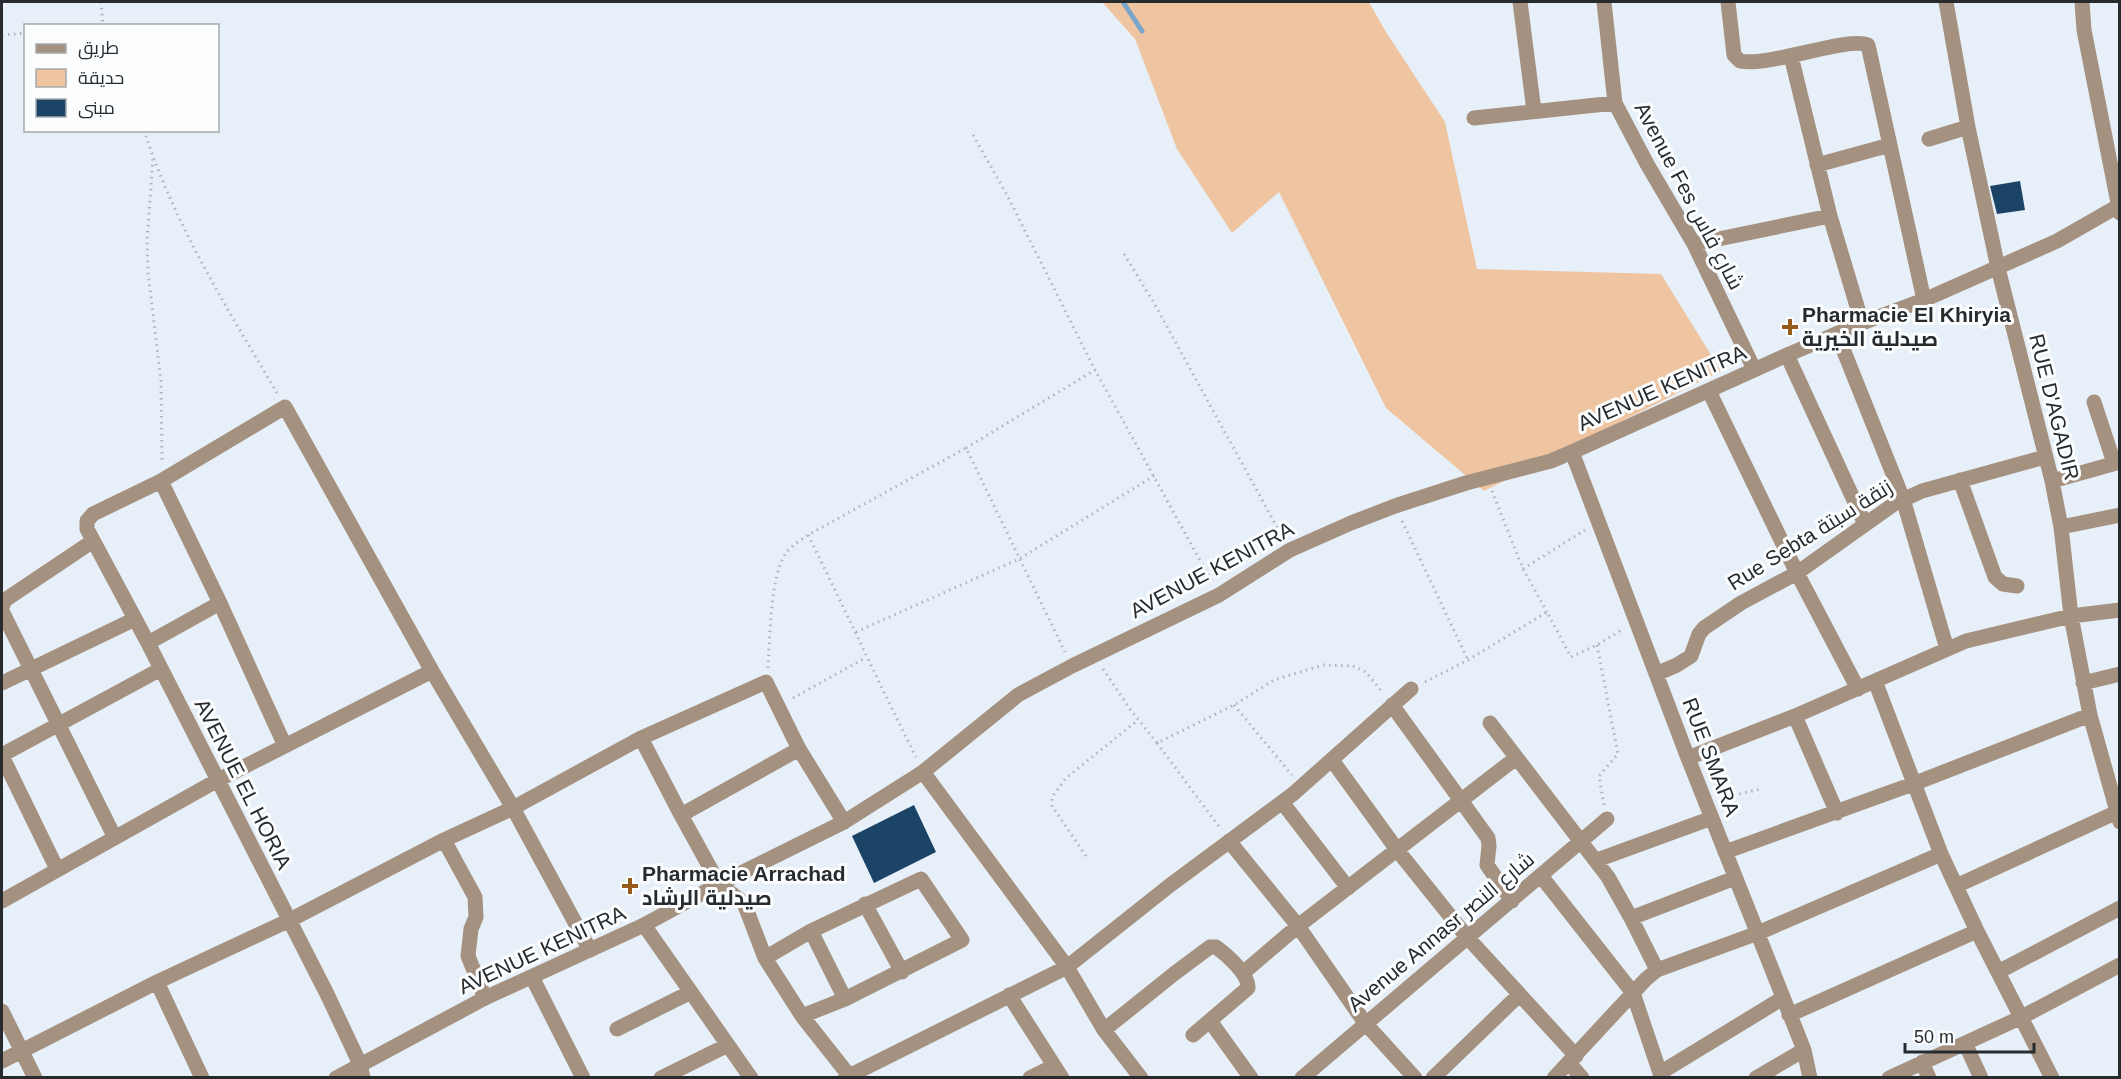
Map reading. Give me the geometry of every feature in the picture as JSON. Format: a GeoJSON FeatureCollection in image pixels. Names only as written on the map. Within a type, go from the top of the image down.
{"type":"FeatureCollection","features":[{"type":"Feature","properties":{"kind":"street"},"geometry":{"type":"LineString","coordinates":[[1520,2],[1534,111]]}},
{"type":"Feature","properties":{"kind":"street","name":"Avenue Fes شارع فاس"},"geometry":{"type":"LineString","coordinates":[[1604,2],[1615,103],[1647,164],[1694,244],[1754,369]]}},
{"type":"Feature","properties":{"kind":"street"},"geometry":{"type":"LineString","coordinates":[[1728,2],[1734,55],[1744,62],[1791,56],[1855,43],[1868,45],[1924,300]]}},
{"type":"Feature","properties":{"kind":"street","name":"RUE D'AGADIR"},"geometry":{"type":"LineString","coordinates":[[1946,2],[1968,127],[1998,268],[2052,481],[2061,527],[2071,616],[2083,683],[2090,715],[2113,777],[2118,817]]}},
{"type":"Feature","properties":{"kind":"street"},"geometry":{"type":"LineString","coordinates":[[2082,2],[2084,30],[2119,208]]}},
{"type":"Feature","properties":{"kind":"street"},"geometry":{"type":"LineString","coordinates":[[1791,56],[1830,216],[1862,323]]}},
{"type":"Feature","properties":{"kind":"street"},"geometry":{"type":"LineString","coordinates":[[1474,118],[1615,103]]}},
{"type":"Feature","properties":{"kind":"street"},"geometry":{"type":"LineString","coordinates":[[1929,139],[1968,127]]}},
{"type":"Feature","properties":{"kind":"street"},"geometry":{"type":"LineString","coordinates":[[1817,165],[1890,145]]}},
{"type":"Feature","properties":{"kind":"street","name":"AVENUE KENITRA"},"geometry":{"type":"LineString","coordinates":[[336,1077],[362,1071],[485,998],[644,925],[719,884],[844,822],[923,772],[1018,695],[1094,655],[1219,595],[1290,550],[1395,506],[1572,452],[1754,369],[1998,268],[2057,241],[2119,208]]}},
{"type":"Feature","properties":{"kind":"street"},"geometry":{"type":"LineString","coordinates":[[1694,244],[1830,216]]}},
{"type":"Feature","properties":{"kind":"street"},"geometry":{"type":"LineString","coordinates":[[1837,334],[1903,499],[1947,649]]}},
{"type":"Feature","properties":{"kind":"street"},"geometry":{"type":"LineString","coordinates":[[1787,355],[1865,524]]}},
{"type":"Feature","properties":{"kind":"street"},"geometry":{"type":"LineString","coordinates":[[1709,391],[1797,573],[1858,689]]}},
{"type":"Feature","properties":{"kind":"street"},"geometry":{"type":"LineString","coordinates":[[2052,481],[2116,462],[2094,402]]}},
{"type":"Feature","properties":{"kind":"street"},"geometry":{"type":"LineString","coordinates":[[285,746],[161,481],[285,407],[432,671],[513,808],[590,950]]}},
{"type":"Feature","properties":{"kind":"street","name":"RUE SMARA"},"geometry":{"type":"LineString","coordinates":[[1572,452],[1635,622],[1804,1050],[1810,1077]]}},
{"type":"Feature","properties":{"kind":"street","name":"Rue Sebta زنقة سبتة"},"geometry":{"type":"LineString","coordinates":[[1656,674],[1691,656],[1699,634],[1704,628],[1741,603],[1797,573],[1903,499],[1960,480],[2045,457]]}},
{"type":"Feature","properties":{"kind":"street"},"geometry":{"type":"LineString","coordinates":[[1960,480],[1995,577],[2003,584],[2017,586]]}},
{"type":"Feature","properties":{"kind":"street","name":"AVENUE EL HORIA"},"geometry":{"type":"LineString","coordinates":[[161,481],[93,514],[86,524],[290,920],[362,1071]]}},
{"type":"Feature","properties":{"kind":"street"},"geometry":{"type":"LineString","coordinates":[[2061,527],[2120,515]]}},
{"type":"Feature","properties":{"kind":"street"},"geometry":{"type":"LineString","coordinates":[[93,541],[5,600],[2,609],[29,670],[114,836]]}},
{"type":"Feature","properties":{"kind":"street"},"geometry":{"type":"LineString","coordinates":[[148,643],[220,603]]}},
{"type":"Feature","properties":{"kind":"street"},"geometry":{"type":"LineString","coordinates":[[1688,758],[1795,716],[1947,649],[1988,634],[2071,616],[2120,610]]}},
{"type":"Feature","properties":{"kind":"street"},"geometry":{"type":"LineString","coordinates":[[2,683],[135,619]]}},
{"type":"Feature","properties":{"kind":"street"},"geometry":{"type":"LineString","coordinates":[[57,869],[2,756],[58,723],[161,669]]}},
{"type":"Feature","properties":{"kind":"street"},"geometry":{"type":"LineString","coordinates":[[2,901],[114,836],[218,780],[432,671]]}},
{"type":"Feature","properties":{"kind":"street"},"geometry":{"type":"LineString","coordinates":[[2083,683],[2120,674]]}},
{"type":"Feature","properties":{"kind":"street"},"geometry":{"type":"LineString","coordinates":[[1875,681],[1941,854],[1977,931],[2052,1077]]}},
{"type":"Feature","properties":{"kind":"street"},"geometry":{"type":"LineString","coordinates":[[2,1061],[158,982],[290,920],[444,840],[513,808],[641,738],[766,682],[799,749],[844,822]]}},
{"type":"Feature","properties":{"kind":"street"},"geometry":{"type":"LineString","coordinates":[[641,738],[719,884],[744,903],[765,958],[802,1016],[849,1077],[1067,967],[1168,886],[1282,802],[1411,688]]}},
{"type":"Feature","properties":{"kind":"street"},"geometry":{"type":"LineString","coordinates":[[1392,705],[1488,838],[1487,865],[1512,901]]}},
{"type":"Feature","properties":{"kind":"street"},"geometry":{"type":"LineString","coordinates":[[1725,852],[1836,813],[2090,715]]}},
{"type":"Feature","properties":{"kind":"street"},"geometry":{"type":"LineString","coordinates":[[1795,716],[1836,813]]}},
{"type":"Feature","properties":{"kind":"street"},"geometry":{"type":"LineString","coordinates":[[1490,723],[1597,860],[1631,918],[1657,970]]}},
{"type":"Feature","properties":{"kind":"street"},"geometry":{"type":"LineString","coordinates":[[681,815],[799,749]]}},
{"type":"Feature","properties":{"kind":"street"},"geometry":{"type":"LineString","coordinates":[[1243,973],[1298,926],[1516,758]]}},
{"type":"Feature","properties":{"kind":"street"},"geometry":{"type":"LineString","coordinates":[[1332,760],[1398,851],[1467,937],[1573,1060],[1582,1077]]}},
{"type":"Feature","properties":{"kind":"street"},"geometry":{"type":"LineString","coordinates":[[923,772],[1067,967],[1104,1030],[1141,1077]]}},
{"type":"Feature","properties":{"kind":"street"},"geometry":{"type":"LineString","coordinates":[[1282,802],[1348,888]]}},
{"type":"Feature","properties":{"kind":"street"},"geometry":{"type":"LineString","coordinates":[[1956,886],[2118,817]]}},
{"type":"Feature","properties":{"kind":"street"},"geometry":{"type":"LineString","coordinates":[[1597,860],[1712,818]]}},
{"type":"Feature","properties":{"kind":"street","name":"Avenue Annasr شارع النصر"},"geometry":{"type":"LineString","coordinates":[[1302,1077],[1607,819]]}},
{"type":"Feature","properties":{"kind":"street"},"geometry":{"type":"LineString","coordinates":[[444,840],[475,897],[476,917],[471,929],[468,956],[485,998]]}},
{"type":"Feature","properties":{"kind":"street"},"geometry":{"type":"LineString","coordinates":[[1229,841],[1298,926],[1365,1023],[1415,1077]]}},
{"type":"Feature","properties":{"kind":"street"},"geometry":{"type":"LineString","coordinates":[[1554,1077],[1573,1060],[1646,979],[1657,970],[1758,933],[1941,854]]}},
{"type":"Feature","properties":{"kind":"street"},"geometry":{"type":"LineString","coordinates":[[1541,876],[1633,993],[1662,1075],[1783,998]]}},
{"type":"Feature","properties":{"kind":"street"},"geometry":{"type":"LineString","coordinates":[[1631,918],[1735,878]]}},
{"type":"Feature","properties":{"kind":"street"},"geometry":{"type":"LineString","coordinates":[[765,958],[811,931],[921,879],[962,940],[902,972],[802,1016]]}},
{"type":"Feature","properties":{"kind":"street"},"geometry":{"type":"LineString","coordinates":[[865,904],[902,972]]}},
{"type":"Feature","properties":{"kind":"street"},"geometry":{"type":"LineString","coordinates":[[1998,972],[2120,908]]}},
{"type":"Feature","properties":{"kind":"street"},"geometry":{"type":"LineString","coordinates":[[644,925],[751,1077]]}},
{"type":"Feature","properties":{"kind":"street"},"geometry":{"type":"LineString","coordinates":[[811,931],[845,999]]}},
{"type":"Feature","properties":{"kind":"street"},"geometry":{"type":"LineString","coordinates":[[1789,1015],[1977,931]]}},
{"type":"Feature","properties":{"kind":"street"},"geometry":{"type":"LineString","coordinates":[[1104,1030],[1210,947],[1216,947],[1243,973],[1249,982],[1247,990],[1193,1035]]}},
{"type":"Feature","properties":{"kind":"street"},"geometry":{"type":"LineString","coordinates":[[1889,1077],[2020,1017],[2120,965]]}},
{"type":"Feature","properties":{"kind":"street"},"geometry":{"type":"LineString","coordinates":[[532,977],[583,1077]]}},
{"type":"Feature","properties":{"kind":"street"},"geometry":{"type":"LineString","coordinates":[[158,982],[202,1077]]}},
{"type":"Feature","properties":{"kind":"street"},"geometry":{"type":"LineString","coordinates":[[616,1029],[691,992]]}},
{"type":"Feature","properties":{"kind":"street"},"geometry":{"type":"LineString","coordinates":[[1009,995],[1058,1072],[1030,1077]]}},
{"type":"Feature","properties":{"kind":"street"},"geometry":{"type":"LineString","coordinates":[[1433,1077],[1519,995]]}},
{"type":"Feature","properties":{"kind":"street"},"geometry":{"type":"LineString","coordinates":[[2,1011],[35,1077]]}},
{"type":"Feature","properties":{"kind":"street"},"geometry":{"type":"LineString","coordinates":[[1210,1021],[1251,1077]]}},
{"type":"Feature","properties":{"kind":"street"},"geometry":{"type":"LineString","coordinates":[[1965,1043],[1981,1077]]}},
{"type":"Feature","properties":{"kind":"street"},"geometry":{"type":"LineString","coordinates":[[661,1077],[728,1045]]}},
{"type":"Feature","properties":{"kind":"street"},"geometry":{"type":"LineString","coordinates":[[1756,1077],[1804,1050]]}},
{"type":"Feature","properties":{"kind":"street"},"geometry":{"type":"LineString","coordinates":[[1922,1062],[1929,1077]]}},
{"type":"Feature","properties":{"kind":"path"},"geometry":{"type":"LineString","coordinates":[[102,2],[103,24]]}},
{"type":"Feature","properties":{"kind":"path"},"geometry":{"type":"LineString","coordinates":[[2,35],[24,33]]}},
{"type":"Feature","properties":{"kind":"path"},"geometry":{"type":"LineString","coordinates":[[145,132],[153,159],[174,207],[219,295],[285,407]]}},
{"type":"Feature","properties":{"kind":"path"},"geometry":{"type":"LineString","coordinates":[[973,135],[1095,370],[1219,595]]}},
{"type":"Feature","properties":{"kind":"path"},"geometry":{"type":"LineString","coordinates":[[153,159],[147,240],[148,272],[161,381],[161,481]]}},
{"type":"Feature","properties":{"kind":"path"},"geometry":{"type":"LineString","coordinates":[[1124,254],[1160,313],[1290,550]]}},
{"type":"Feature","properties":{"kind":"path"},"geometry":{"type":"LineString","coordinates":[[766,682],[775,584],[786,553],[808,535],[966,448],[1095,370]]}},
{"type":"Feature","properties":{"kind":"path"},"geometry":{"type":"LineString","coordinates":[[966,448],[1072,666]]}},
{"type":"Feature","properties":{"kind":"path"},"geometry":{"type":"LineString","coordinates":[[856,632],[1018,559],[1155,476]]}},
{"type":"Feature","properties":{"kind":"path"},"geometry":{"type":"LineString","coordinates":[[1487,477],[1523,569],[1571,657],[1597,645],[1635,622]]}},
{"type":"Feature","properties":{"kind":"path"},"geometry":{"type":"LineString","coordinates":[[1395,506],[1468,660]]}},
{"type":"Feature","properties":{"kind":"path"},"geometry":{"type":"LineString","coordinates":[[1523,569],[1599,522]]}},
{"type":"Feature","properties":{"kind":"path"},"geometry":{"type":"LineString","coordinates":[[808,535],[923,772]]}},
{"type":"Feature","properties":{"kind":"path"},"geometry":{"type":"LineString","coordinates":[[1411,688],[1468,660],[1547,612]]}},
{"type":"Feature","properties":{"kind":"path"},"geometry":{"type":"LineString","coordinates":[[1597,645],[1617,754],[1599,776],[1607,819]]}},
{"type":"Feature","properties":{"kind":"path"},"geometry":{"type":"LineString","coordinates":[[1094,655],[1138,720],[1229,841]]}},
{"type":"Feature","properties":{"kind":"path"},"geometry":{"type":"LineString","coordinates":[[778,706],[866,658]]}},
{"type":"Feature","properties":{"kind":"path"},"geometry":{"type":"LineString","coordinates":[[1157,743],[1234,705],[1274,680],[1310,668],[1353,666],[1366,672],[1392,705]]}},
{"type":"Feature","properties":{"kind":"path"},"geometry":{"type":"LineString","coordinates":[[1234,705],[1301,786]]}},
{"type":"Feature","properties":{"kind":"path"},"geometry":{"type":"LineString","coordinates":[[1086,856],[1052,806],[1052,797],[1066,778],[1138,720]]}},
{"type":"Feature","properties":{"kind":"path"},"geometry":{"type":"LineString","coordinates":[[1705,802],[1761,789]]}},
{"type":"Feature","properties":{"kind":"green space"},"geometry":{"type":"Polygon","coordinates":[[[1102,2],[1369,2],[1445,122],[1477,269],[1661,274],[1721,371],[1484,491],[1386,408],[1279,192],[1232,233],[1177,149],[1135,39],[1102,2]]]}},
{"type":"Feature","properties":{"kind":"building"},"geometry":{"type":"Polygon","coordinates":[[[2020,181],[2025,210],[1997,214],[1990,186],[2020,181]]]}},
{"type":"Feature","properties":{"kind":"building"},"geometry":{"type":"Polygon","coordinates":[[[914,805],[936,852],[874,883],[852,836],[914,805]]]}},
{"type":"Feature","properties":{"kind":"waterway"},"geometry":{"type":"LineString","coordinates":[[1123,2],[1142,31]]}},
{"type":"Feature","properties":{"kind":"place","name":"Pharmacie El Khiryia صيدلية الخيرية"},"geometry":{"type":"Point","coordinates":[1790,327]}},
{"type":"Feature","properties":{"kind":"place","name":"Pharmacie Arrachad صيدلية الرشاد"},"geometry":{"type":"Point","coordinates":[630,886]}}]}
